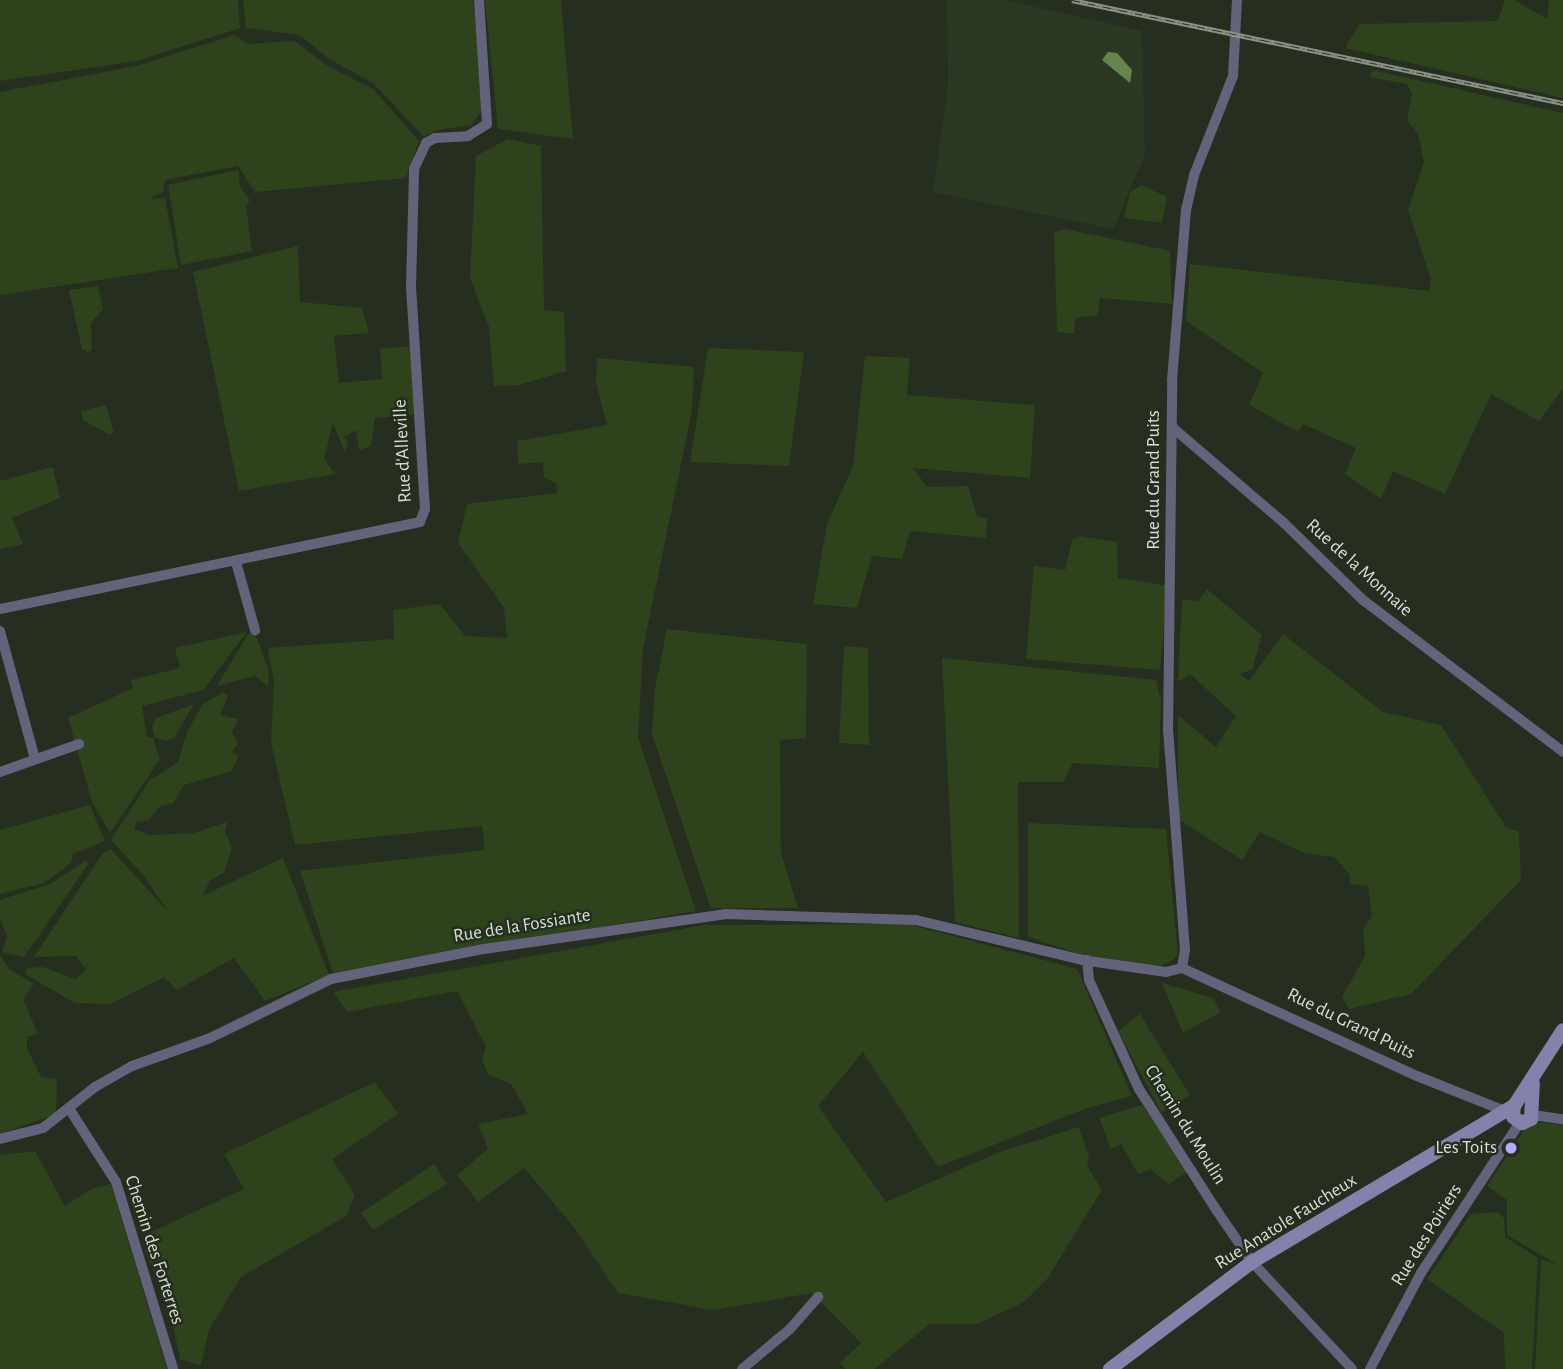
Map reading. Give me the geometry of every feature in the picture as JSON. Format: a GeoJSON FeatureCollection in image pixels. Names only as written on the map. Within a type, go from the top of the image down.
{"type":"FeatureCollection","features":[{"type":"Feature","properties":{"kind":"main road"},"geometry":{"type":"LineString","coordinates":[[1519,1112],[1563,1030]]}},
{"type":"Feature","properties":{"kind":"main road","name":"Rue Anatole Faucheux"},"geometry":{"type":"LineString","coordinates":[[1110,1369],[1252,1262],[1492,1121],[1519,1112]]}},
{"type":"Feature","properties":{"kind":"street","name":"Rue d'Alleville"},"geometry":{"type":"LineString","coordinates":[[0,609],[401,528],[423,517],[411,287],[414,169],[426,143],[435,138],[468,136],[487,124],[479,0]]}},
{"type":"Feature","properties":{"kind":"street","name":"Rue du Grand Puits"},"geometry":{"type":"LineString","coordinates":[[1182,968],[1185,950],[1168,731],[1172,427],[1186,209],[1194,175],[1233,76],[1237,0]]}},
{"type":"Feature","properties":{"kind":"street","name":"Rue de la Monnaie"},"geometry":{"type":"LineString","coordinates":[[1172,427],[1284,523],[1363,600],[1563,752]]}},
{"type":"Feature","properties":{"kind":"street"},"geometry":{"type":"LineString","coordinates":[[236,562],[255,630]]}},
{"type":"Feature","properties":{"kind":"street"},"geometry":{"type":"LineString","coordinates":[[0,631],[35,759]]}},
{"type":"Feature","properties":{"kind":"street"},"geometry":{"type":"LineString","coordinates":[[0,772],[79,744]]}},
{"type":"Feature","properties":{"kind":"street","name":"Rue de la Fossiante"},"geometry":{"type":"LineString","coordinates":[[0,1139],[43,1128],[70,1110],[95,1087],[132,1066],[208,1039],[331,979],[484,949],[705,915],[916,920],[1087,960]]}},
{"type":"Feature","properties":{"kind":"street","name":"Rue du Grand Puits"},"geometry":{"type":"LineString","coordinates":[[1087,960],[1166,972],[1182,968],[1417,1076],[1519,1112],[1563,1119]]}},
{"type":"Feature","properties":{"kind":"street","name":"Chemin du Moulin"},"geometry":{"type":"LineString","coordinates":[[1087,960],[1089,980],[1139,1089],[1252,1262],[1352,1369]]}},
{"type":"Feature","properties":{"kind":"street","name":"Chemin des Forterres"},"geometry":{"type":"LineString","coordinates":[[70,1110],[116,1182],[173,1369]]}},
{"type":"Feature","properties":{"kind":"street","name":"Rue des Poiriers"},"geometry":{"type":"LineString","coordinates":[[1370,1369],[1421,1273],[1519,1112]]}},
{"type":"Feature","properties":{"kind":"street"},"geometry":{"type":"LineString","coordinates":[[742,1369],[790,1329],[818,1297]]}},
{"type":"Feature","properties":{"kind":"shaded area"},"geometry":{"type":"Polygon","coordinates":[[[0,0],[238,0],[240,28],[137,61],[0,81],[0,0]]]}},
{"type":"Feature","properties":{"kind":"shaded area"},"geometry":{"type":"Polygon","coordinates":[[[243,0],[473,0],[484,108],[471,125],[437,130],[424,137],[373,83],[329,59],[300,35],[246,28],[243,0]]]}},
{"type":"Feature","properties":{"kind":"shaded area"},"geometry":{"type":"Polygon","coordinates":[[[485,0],[561,0],[573,139],[498,129],[485,0]]]}},
{"type":"Feature","properties":{"kind":"shaded area"},"geometry":{"type":"Polygon","coordinates":[[[947,0],[1005,0],[1142,31],[1145,155],[1113,229],[933,192],[948,84],[947,0]]]}},
{"type":"Feature","properties":{"kind":"shaded area"},"geometry":{"type":"Polygon","coordinates":[[[1505,0],[1514,0],[1547,19],[1549,0],[1563,0],[1563,98],[1345,48],[1359,24],[1498,21],[1505,0]]]}},
{"type":"Feature","properties":{"kind":"shaded area"},"geometry":{"type":"Polygon","coordinates":[[[234,35],[248,44],[294,41],[328,66],[373,89],[419,141],[406,178],[255,192],[238,166],[165,180],[163,192],[149,199],[165,198],[178,268],[0,295],[0,92],[136,66],[234,35]]]}},
{"type":"Feature","properties":{"kind":"shaded area"},"geometry":{"type":"Polygon","coordinates":[[[1108,52],[1117,53],[1132,70],[1130,83],[1102,60],[1108,52]]]}},
{"type":"Feature","properties":{"kind":"shaded area"},"geometry":{"type":"Polygon","coordinates":[[[1373,70],[1563,113],[1563,388],[1539,421],[1491,394],[1445,494],[1393,471],[1381,499],[1345,474],[1356,448],[1303,424],[1298,432],[1249,405],[1263,373],[1186,321],[1190,264],[1429,291],[1431,280],[1408,210],[1424,161],[1418,135],[1407,120],[1412,93],[1407,84],[1369,77],[1373,70]]]}},
{"type":"Feature","properties":{"kind":"shaded area"},"geometry":{"type":"Polygon","coordinates":[[[508,139],[541,146],[544,310],[564,312],[566,371],[519,385],[494,386],[489,327],[470,278],[476,156],[508,139]]]}},
{"type":"Feature","properties":{"kind":"shaded area"},"geometry":{"type":"Polygon","coordinates":[[[238,170],[240,187],[250,200],[246,206],[252,251],[181,265],[168,185],[238,170]]]}},
{"type":"Feature","properties":{"kind":"shaded area"},"geometry":{"type":"Polygon","coordinates":[[[1141,185],[1167,197],[1162,223],[1124,218],[1130,192],[1141,185]]]}},
{"type":"Feature","properties":{"kind":"shaded area"},"geometry":{"type":"Polygon","coordinates":[[[1065,229],[1170,251],[1172,304],[1100,298],[1098,315],[1075,318],[1074,334],[1057,332],[1054,232],[1065,229]]]}},
{"type":"Feature","properties":{"kind":"shaded area"},"geometry":{"type":"Polygon","coordinates":[[[298,246],[300,302],[362,308],[369,333],[334,336],[339,383],[382,379],[380,349],[412,346],[414,415],[375,418],[371,446],[359,450],[356,430],[343,437],[348,441],[345,453],[333,423],[324,459],[335,474],[239,491],[193,272],[298,246]]]}},
{"type":"Feature","properties":{"kind":"shaded area"},"geometry":{"type":"Polygon","coordinates":[[[98,286],[103,309],[91,323],[92,350],[88,352],[82,349],[69,290],[98,286]]]}},
{"type":"Feature","properties":{"kind":"shaded area"},"geometry":{"type":"Polygon","coordinates":[[[708,348],[804,352],[789,466],[690,462],[708,348]]]}},
{"type":"Feature","properties":{"kind":"shaded area"},"geometry":{"type":"Polygon","coordinates":[[[865,356],[910,358],[907,395],[1035,405],[1030,478],[913,468],[927,487],[968,486],[977,516],[987,519],[986,538],[910,531],[902,559],[872,556],[857,608],[813,604],[827,524],[853,466],[865,356]]]}},
{"type":"Feature","properties":{"kind":"shaded area"},"geometry":{"type":"Polygon","coordinates":[[[597,358],[694,367],[692,410],[643,649],[638,737],[696,911],[333,973],[300,871],[485,850],[482,826],[295,845],[271,743],[274,682],[268,648],[394,639],[393,610],[440,604],[465,636],[507,638],[504,608],[458,543],[467,504],[557,493],[556,483],[544,478],[543,462],[518,464],[517,441],[607,425],[596,383],[597,358]]]}},
{"type":"Feature","properties":{"kind":"shaded area"},"geometry":{"type":"Polygon","coordinates":[[[106,405],[114,433],[108,434],[83,420],[81,411],[106,405]]]}},
{"type":"Feature","properties":{"kind":"shaded area"},"geometry":{"type":"Polygon","coordinates":[[[53,467],[60,498],[12,518],[23,544],[0,549],[0,481],[53,467]]]}},
{"type":"Feature","properties":{"kind":"shaded area"},"geometry":{"type":"Polygon","coordinates":[[[1080,536],[1117,542],[1118,578],[1168,586],[1160,670],[1026,659],[1034,566],[1065,570],[1072,540],[1080,536]]]}},
{"type":"Feature","properties":{"kind":"shaded area"},"geometry":{"type":"Polygon","coordinates":[[[1207,589],[1262,635],[1252,670],[1240,674],[1249,681],[1283,634],[1383,712],[1441,725],[1506,827],[1519,832],[1521,880],[1411,994],[1349,1009],[1342,997],[1365,956],[1363,929],[1372,916],[1368,886],[1350,884],[1350,875],[1334,857],[1304,853],[1260,832],[1242,860],[1178,819],[1178,715],[1216,747],[1236,716],[1190,674],[1178,682],[1182,599],[1198,601],[1207,589]]]}},
{"type":"Feature","properties":{"kind":"shaded area"},"geometry":{"type":"Polygon","coordinates":[[[667,629],[807,644],[806,738],[780,740],[781,853],[798,908],[711,908],[652,734],[655,689],[667,629]]]}},
{"type":"Feature","properties":{"kind":"shaded area"},"geometry":{"type":"Polygon","coordinates":[[[247,632],[203,690],[142,706],[147,737],[153,738],[160,759],[110,833],[92,802],[68,718],[133,688],[131,680],[180,668],[175,648],[247,632]]]}},
{"type":"Feature","properties":{"kind":"shaded area"},"geometry":{"type":"Polygon","coordinates":[[[255,633],[269,672],[268,687],[255,676],[217,686],[248,634],[255,633]]]}},
{"type":"Feature","properties":{"kind":"shaded area"},"geometry":{"type":"Polygon","coordinates":[[[844,646],[868,648],[869,745],[839,743],[844,646]]]}},
{"type":"Feature","properties":{"kind":"shaded area"},"geometry":{"type":"Polygon","coordinates":[[[942,658],[1156,680],[1161,700],[1159,768],[1073,763],[1063,782],[1018,782],[1019,938],[955,922],[942,658]]]}},
{"type":"Feature","properties":{"kind":"shaded area"},"geometry":{"type":"Polygon","coordinates":[[[223,692],[228,696],[220,715],[238,719],[232,733],[238,743],[232,752],[238,756],[232,771],[184,785],[173,803],[160,806],[149,820],[136,822],[134,829],[150,835],[194,833],[227,822],[225,832],[232,848],[224,872],[210,881],[202,896],[283,858],[329,975],[265,1001],[234,958],[177,990],[164,977],[110,1004],[75,1003],[25,974],[27,968],[43,967],[75,979],[86,970],[76,956],[34,957],[102,854],[111,849],[168,912],[145,877],[111,840],[149,781],[178,762],[187,732],[202,705],[223,692]]]}},
{"type":"Feature","properties":{"kind":"shaded area"},"geometry":{"type":"Polygon","coordinates":[[[194,704],[174,738],[165,741],[155,737],[152,728],[156,718],[194,704]]]}},
{"type":"Feature","properties":{"kind":"shaded area"},"geometry":{"type":"Polygon","coordinates":[[[90,805],[105,841],[73,854],[71,863],[44,883],[0,894],[0,830],[90,805]]]}},
{"type":"Feature","properties":{"kind":"shaded area"},"geometry":{"type":"Polygon","coordinates":[[[1028,823],[1166,829],[1178,954],[1173,960],[1160,966],[1083,955],[1028,937],[1028,823]]]}},
{"type":"Feature","properties":{"kind":"shaded area"},"geometry":{"type":"Polygon","coordinates":[[[85,861],[89,863],[24,957],[2,952],[7,936],[0,919],[0,900],[50,884],[85,861]]]}},
{"type":"Feature","properties":{"kind":"shaded area"},"geometry":{"type":"Polygon","coordinates":[[[908,924],[1077,969],[1132,1096],[1087,1108],[938,1167],[863,1052],[818,1106],[886,1202],[1000,1152],[1079,1127],[1089,1156],[1087,1166],[1102,1190],[1047,1279],[1024,1302],[977,1324],[930,1324],[874,1369],[846,1369],[840,1363],[861,1343],[812,1293],[713,1310],[618,1293],[577,1231],[524,1168],[478,1202],[457,1175],[488,1149],[478,1124],[528,1114],[511,1084],[488,1075],[482,1059],[486,1047],[457,991],[347,1012],[333,992],[704,925],[908,924]]]}},
{"type":"Feature","properties":{"kind":"shaded area"},"geometry":{"type":"Polygon","coordinates":[[[0,955],[9,969],[34,984],[23,999],[38,1034],[27,1037],[27,1048],[41,1077],[57,1079],[56,1114],[0,1134],[0,955]]]}},
{"type":"Feature","properties":{"kind":"shaded area"},"geometry":{"type":"Polygon","coordinates":[[[1162,983],[1213,998],[1221,1012],[1183,1033],[1162,983]]]}},
{"type":"Feature","properties":{"kind":"shaded area"},"geometry":{"type":"Polygon","coordinates":[[[1140,1014],[1190,1095],[1161,1112],[1118,1031],[1140,1014]]]}},
{"type":"Feature","properties":{"kind":"shaded area"},"geometry":{"type":"Polygon","coordinates":[[[375,1082],[398,1114],[332,1159],[355,1195],[346,1216],[241,1277],[209,1330],[201,1365],[180,1360],[171,1313],[145,1251],[151,1232],[244,1189],[224,1154],[375,1082]]]}},
{"type":"Feature","properties":{"kind":"shaded area"},"geometry":{"type":"Polygon","coordinates":[[[1142,1105],[1188,1171],[1169,1184],[1150,1169],[1138,1174],[1121,1144],[1111,1149],[1099,1118],[1142,1105]]]}},
{"type":"Feature","properties":{"kind":"shaded area"},"geometry":{"type":"Polygon","coordinates":[[[1536,1122],[1563,1125],[1563,1369],[1535,1369],[1541,1259],[1558,1265],[1507,1235],[1507,1200],[1487,1186],[1527,1126],[1536,1122]]]}},
{"type":"Feature","properties":{"kind":"shaded area"},"geometry":{"type":"Polygon","coordinates":[[[35,1151],[65,1206],[91,1189],[111,1184],[167,1369],[0,1369],[0,1155],[35,1151]]]}},
{"type":"Feature","properties":{"kind":"shaded area"},"geometry":{"type":"Polygon","coordinates":[[[434,1164],[447,1184],[373,1230],[361,1213],[434,1164]]]}},
{"type":"Feature","properties":{"kind":"shaded area"},"geometry":{"type":"Polygon","coordinates":[[[1498,1212],[1504,1218],[1505,1237],[1538,1258],[1532,1369],[1505,1369],[1504,1333],[1427,1279],[1471,1214],[1498,1212]]]}},
{"type":"Feature","properties":{"kind":"railway"},"geometry":{"type":"LineString","coordinates":[[1072,0],[1563,103]]}},
{"type":"Feature","properties":{"kind":"place","name":"Les Toits"},"geometry":{"type":"Point","coordinates":[1511,1148]}}]}
